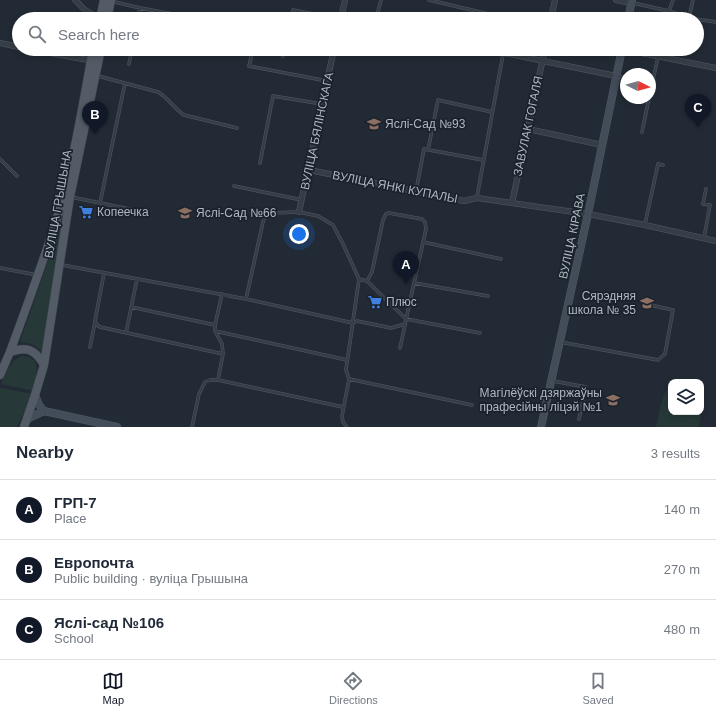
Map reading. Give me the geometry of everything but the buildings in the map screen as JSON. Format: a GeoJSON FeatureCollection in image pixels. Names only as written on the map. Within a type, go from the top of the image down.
{"type":"FeatureCollection","features":[{"type":"Feature","properties":{"kind":"main road"},"geometry":{"type":"LineString","coordinates":[[103,12],[108,0]]}},
{"type":"Feature","properties":{"kind":"main road"},"geometry":{"type":"LineString","coordinates":[[107,12],[108,0]]}},
{"type":"Feature","properties":{"kind":"main road","name":"ВУЛІЦА ГРЫШЫНА"},"geometry":{"type":"LineString","coordinates":[[0,375],[10,352],[67,196],[95,76],[94,56]]}},
{"type":"Feature","properties":{"kind":"main road","name":"ВУЛІЦА ГРЫШЫНА"},"geometry":{"type":"LineString","coordinates":[[25,424],[44,365],[54,304],[71,163],[94,62],[97,56]]}},
{"type":"Feature","properties":{"kind":"main road"},"geometry":{"type":"LineString","coordinates":[[10,352],[19,349],[33,351],[44,365]]}},
{"type":"Feature","properties":{"kind":"street"},"geometry":{"type":"LineString","coordinates":[[75,0],[88,12]]}},
{"type":"Feature","properties":{"kind":"street"},"geometry":{"type":"LineString","coordinates":[[342,12],[345,0]]}},
{"type":"Feature","properties":{"kind":"street"},"geometry":{"type":"LineString","coordinates":[[552,12],[555,0]]}},
{"type":"Feature","properties":{"kind":"street"},"geometry":{"type":"LineString","coordinates":[[616,0],[631,1],[629,12]]}},
{"type":"Feature","properties":{"kind":"street"},"geometry":{"type":"LineString","coordinates":[[0,43],[12,46]]}},
{"type":"Feature","properties":{"kind":"street"},"geometry":{"type":"LineString","coordinates":[[64,56],[94,62]]}},
{"type":"Feature","properties":{"kind":"street","name":"ВУЛІЦА БЯЛІНСКАГА"},"geometry":{"type":"LineString","coordinates":[[300,212],[332,56]]}},
{"type":"Feature","properties":{"kind":"street"},"geometry":{"type":"LineString","coordinates":[[521,56],[542,62],[616,76]]}},
{"type":"Feature","properties":{"kind":"street","name":"ЗАВУЛАК ГОГАЛЯ"},"geometry":{"type":"LineString","coordinates":[[512,203],[543,56]]}},
{"type":"Feature","properties":{"kind":"street","name":"ВУЛІЦА КІРАВА"},"geometry":{"type":"LineString","coordinates":[[541,427],[588,214],[620,56]]}},
{"type":"Feature","properties":{"kind":"street"},"geometry":{"type":"LineString","coordinates":[[654,56],[716,68]]}},
{"type":"Feature","properties":{"kind":"street"},"geometry":{"type":"LineString","coordinates":[[528,129],[602,145]]}},
{"type":"Feature","properties":{"kind":"street","name":"ВУЛІЦА ЯНКІ КУПАЛЫ"},"geometry":{"type":"LineString","coordinates":[[309,170],[464,200],[477,198],[588,214],[716,241]]}},
{"type":"Feature","properties":{"kind":"street"},"geometry":{"type":"LineString","coordinates":[[35,395],[44,411]]}},
{"type":"Feature","properties":{"kind":"street"},"geometry":{"type":"LineString","coordinates":[[25,424],[31,417],[44,411],[116,427]]}},
{"type":"Feature","properties":{"kind":"lane"},"geometry":{"type":"LineString","coordinates":[[108,0],[162,12]]}},
{"type":"Feature","properties":{"kind":"lane"},"geometry":{"type":"LineString","coordinates":[[378,12],[381,0]]}},
{"type":"Feature","properties":{"kind":"lane"},"geometry":{"type":"LineString","coordinates":[[429,0],[480,12]]}},
{"type":"Feature","properties":{"kind":"lane"},"geometry":{"type":"LineString","coordinates":[[669,11],[673,0]]}},
{"type":"Feature","properties":{"kind":"lane"},"geometry":{"type":"LineString","coordinates":[[690,12],[693,0]]}},
{"type":"Feature","properties":{"kind":"lane"},"geometry":{"type":"LineString","coordinates":[[631,1],[672,12]]}},
{"type":"Feature","properties":{"kind":"lane"},"geometry":{"type":"LineString","coordinates":[[139,12],[140,8]]}},
{"type":"Feature","properties":{"kind":"lane"},"geometry":{"type":"LineString","coordinates":[[293,12],[293,10],[305,12]]}},
{"type":"Feature","properties":{"kind":"lane"},"geometry":{"type":"LineString","coordinates":[[704,20],[716,22]]}},
{"type":"Feature","properties":{"kind":"lane"},"geometry":{"type":"LineString","coordinates":[[129,64],[131,56]]}},
{"type":"Feature","properties":{"kind":"lane"},"geometry":{"type":"LineString","coordinates":[[251,56],[249,66],[327,81]]}},
{"type":"Feature","properties":{"kind":"lane"},"geometry":{"type":"LineString","coordinates":[[477,198],[502,56]]}},
{"type":"Feature","properties":{"kind":"lane"},"geometry":{"type":"LineString","coordinates":[[655,68],[658,57]]}},
{"type":"Feature","properties":{"kind":"lane"},"geometry":{"type":"LineString","coordinates":[[95,76],[158,92],[163,95],[176,110],[184,115],[237,128]]}},
{"type":"Feature","properties":{"kind":"lane"},"geometry":{"type":"LineString","coordinates":[[616,76],[620,77]]}},
{"type":"Feature","properties":{"kind":"lane"},"geometry":{"type":"LineString","coordinates":[[100,203],[125,83]]}},
{"type":"Feature","properties":{"kind":"lane"},"geometry":{"type":"LineString","coordinates":[[260,163],[273,96],[322,104]]}},
{"type":"Feature","properties":{"kind":"lane"},"geometry":{"type":"LineString","coordinates":[[428,150],[438,100],[492,112]]}},
{"type":"Feature","properties":{"kind":"lane"},"geometry":{"type":"LineString","coordinates":[[642,132],[648,104]]}},
{"type":"Feature","properties":{"kind":"lane"},"geometry":{"type":"LineString","coordinates":[[416,191],[424,149],[483,160]]}},
{"type":"Feature","properties":{"kind":"lane"},"geometry":{"type":"LineString","coordinates":[[0,159],[17,176]]}},
{"type":"Feature","properties":{"kind":"lane"},"geometry":{"type":"LineString","coordinates":[[645,225],[658,164],[663,165]]}},
{"type":"Feature","properties":{"kind":"lane"},"geometry":{"type":"LineString","coordinates":[[234,186],[302,200]]}},
{"type":"Feature","properties":{"kind":"lane"},"geometry":{"type":"LineString","coordinates":[[704,238],[710,206],[703,204],[706,189]]}},
{"type":"Feature","properties":{"kind":"lane"},"geometry":{"type":"LineString","coordinates":[[67,196],[144,212]]}},
{"type":"Feature","properties":{"kind":"lane"},"geometry":{"type":"LineString","coordinates":[[246,299],[266,214],[300,212],[318,216],[333,225],[359,279],[347,360],[346,370],[349,379],[342,416],[343,422],[347,427]]}},
{"type":"Feature","properties":{"kind":"lane"},"geometry":{"type":"LineString","coordinates":[[367,281],[372,272],[383,220],[386,214],[389,213],[422,219],[425,222],[426,229],[400,348]]}},
{"type":"Feature","properties":{"kind":"lane"},"geometry":{"type":"LineString","coordinates":[[423,242],[501,259]]}},
{"type":"Feature","properties":{"kind":"lane"},"geometry":{"type":"LineString","coordinates":[[59,264],[222,294],[353,323],[357,321],[391,328],[405,324]]}},
{"type":"Feature","properties":{"kind":"lane"},"geometry":{"type":"LineString","coordinates":[[0,268],[38,275]]}},
{"type":"Feature","properties":{"kind":"lane"},"geometry":{"type":"LineString","coordinates":[[90,348],[104,273]]}},
{"type":"Feature","properties":{"kind":"lane"},"geometry":{"type":"LineString","coordinates":[[126,333],[137,279]]}},
{"type":"Feature","properties":{"kind":"lane"},"geometry":{"type":"LineString","coordinates":[[359,279],[367,281],[406,319],[480,333]]}},
{"type":"Feature","properties":{"kind":"lane"},"geometry":{"type":"LineString","coordinates":[[414,283],[488,296]]}},
{"type":"Feature","properties":{"kind":"lane"},"geometry":{"type":"LineString","coordinates":[[218,380],[223,354],[222,344],[215,331],[222,294]]}},
{"type":"Feature","properties":{"kind":"lane"},"geometry":{"type":"LineString","coordinates":[[559,342],[658,360],[665,354],[673,310],[650,305]]}},
{"type":"Feature","properties":{"kind":"lane"},"geometry":{"type":"LineString","coordinates":[[131,307],[216,325]]}},
{"type":"Feature","properties":{"kind":"lane"},"geometry":{"type":"LineString","coordinates":[[95,321],[100,327],[223,354]]}},
{"type":"Feature","properties":{"kind":"lane"},"geometry":{"type":"LineString","coordinates":[[215,331],[347,360]]}},
{"type":"Feature","properties":{"kind":"lane"},"geometry":{"type":"LineString","coordinates":[[349,379],[472,405]]}},
{"type":"Feature","properties":{"kind":"lane"},"geometry":{"type":"LineString","coordinates":[[192,427],[199,394],[205,382],[210,380],[218,380],[343,407]]}},
{"type":"Feature","properties":{"kind":"lane"},"geometry":{"type":"LineString","coordinates":[[551,380],[586,387],[579,419]]}},
{"type":"Feature","properties":{"kind":"green space"},"geometry":{"type":"Polygon","coordinates":[[[63,219],[42,352],[32,344],[20,342],[63,219]]]}},
{"type":"Feature","properties":{"kind":"green space"},"geometry":{"type":"Polygon","coordinates":[[[22,356],[29,357],[35,361],[37,370],[34,391],[1,384],[11,364],[22,356]]]}},
{"type":"Feature","properties":{"kind":"green space"},"geometry":{"type":"Polygon","coordinates":[[[0,388],[33,394],[17,427],[0,427],[0,388]]]}},
{"type":"Feature","properties":{"kind":"green space"},"geometry":{"type":"Polygon","coordinates":[[[668,388],[668,415],[701,415],[699,427],[656,427],[663,396],[668,388]]]}},
{"type":"Feature","properties":{"kind":"place","name":"Яслі-Сад №93"},"geometry":{"type":"Point","coordinates":[374,124]}},
{"type":"Feature","properties":{"kind":"place","name":"Яслі-сад №106"},"geometry":{"type":"Point","coordinates":[698,127]}},
{"type":"Feature","properties":{"kind":"place","name":"Европочта"},"geometry":{"type":"Point","coordinates":[95,134]}},
{"type":"Feature","properties":{"kind":"place","name":"Копеечка"},"geometry":{"type":"Point","coordinates":[86,212]}},
{"type":"Feature","properties":{"kind":"place","name":"Яслі-Сад №66"},"geometry":{"type":"Point","coordinates":[185,213]}},
{"type":"Feature","properties":{"kind":"place","name":"ГРП-7"},"geometry":{"type":"Point","coordinates":[406,284]}},
{"type":"Feature","properties":{"kind":"place","name":"Плюс"},"geometry":{"type":"Point","coordinates":[375,302]}},
{"type":"Feature","properties":{"kind":"place","name":"Сярэдняя школа № 35"},"geometry":{"type":"Point","coordinates":[647,303]}},
{"type":"Feature","properties":{"kind":"place","name":"Магілёўскі дзяржаўны прафесійны ліцэй №1"},"geometry":{"type":"Point","coordinates":[613,400]}}]}
